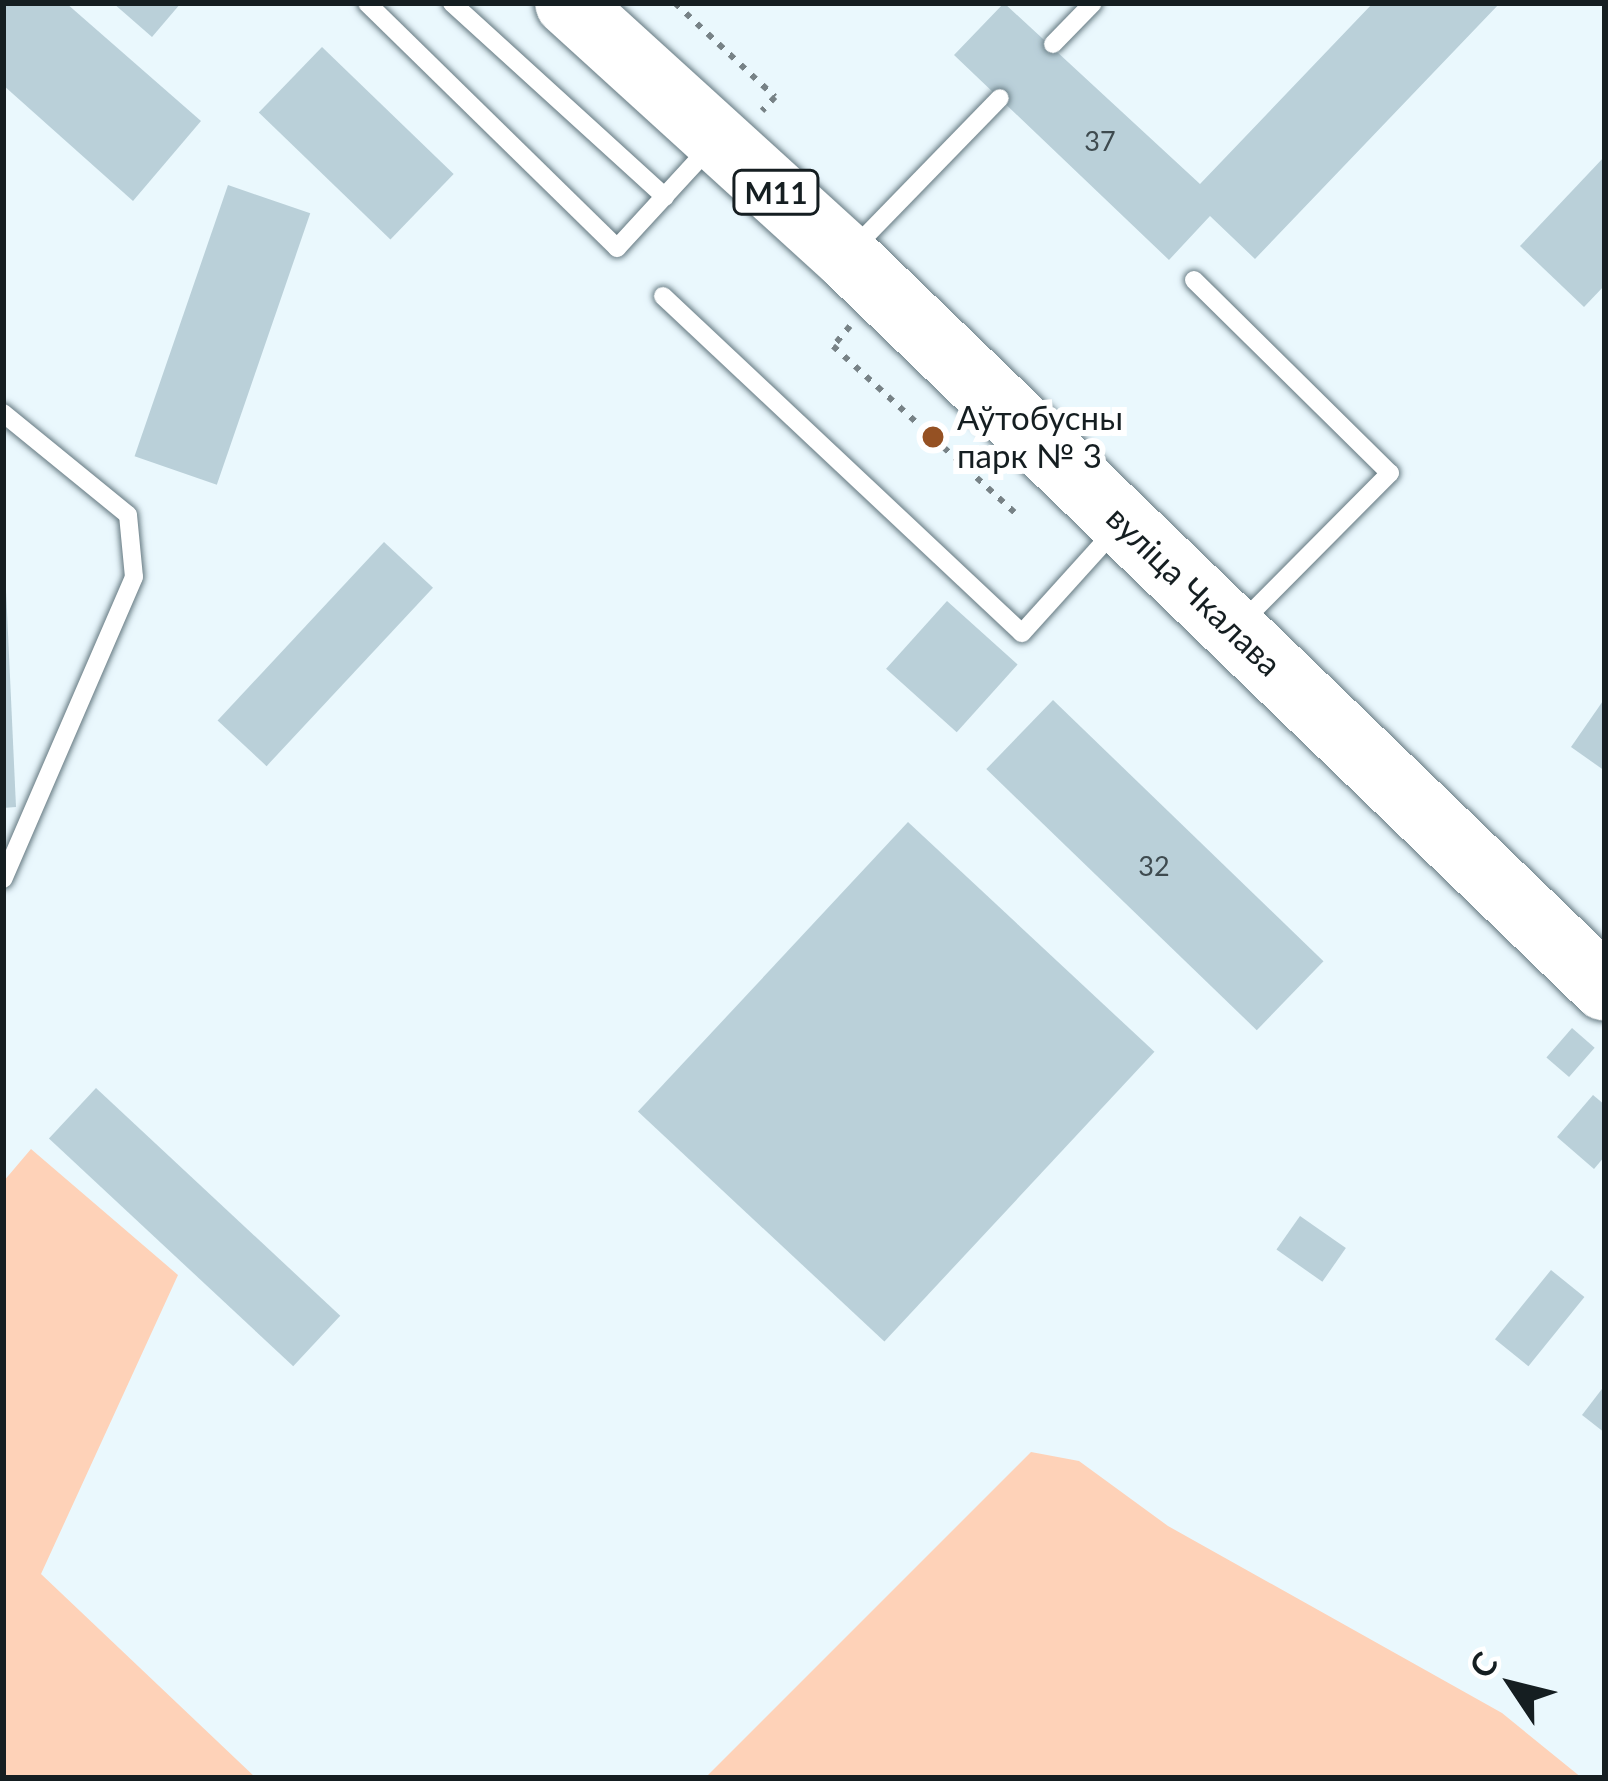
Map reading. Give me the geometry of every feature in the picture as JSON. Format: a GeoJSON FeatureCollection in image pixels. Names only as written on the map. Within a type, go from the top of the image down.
{"type":"FeatureCollection","features":[{"type":"Feature","properties":{"kind":"highway","name":"вуліца Чкалава"},"geometry":{"type":"LineString","coordinates":[[568,3],[730,135],[865,274],[1605,988]]}},
{"type":"Feature","properties":{"kind":"lane"},"geometry":{"type":"LineString","coordinates":[[367,3],[617,248],[730,135]]}},
{"type":"Feature","properties":{"kind":"lane"},"geometry":{"type":"LineString","coordinates":[[452,3],[665,197]]}},
{"type":"Feature","properties":{"kind":"lane"},"geometry":{"type":"LineString","coordinates":[[1053,44],[1093,3]]}},
{"type":"Feature","properties":{"kind":"lane"},"geometry":{"type":"LineString","coordinates":[[865,274],[1000,98]]}},
{"type":"Feature","properties":{"kind":"lane"},"geometry":{"type":"LineString","coordinates":[[1194,280],[1390,472],[1235,630]]}},
{"type":"Feature","properties":{"kind":"lane"},"geometry":{"type":"LineString","coordinates":[[663,296],[1022,633],[1123,521]]}},
{"type":"Feature","properties":{"kind":"lane"},"geometry":{"type":"LineString","coordinates":[[3,413],[128,515],[134,577],[3,879]]}},
{"type":"Feature","properties":{"kind":"path"},"geometry":{"type":"LineString","coordinates":[[675,3],[776,97],[730,135]]}},
{"type":"Feature","properties":{"kind":"path"},"geometry":{"type":"LineString","coordinates":[[865,274],[832,346],[1014,512]]}},
{"type":"Feature","properties":{"kind":"shaded area"},"geometry":{"type":"Polygon","coordinates":[[[31,1149],[178,1275],[41,1574],[256,1778],[3,1778],[3,1182],[31,1149]]]}},
{"type":"Feature","properties":{"kind":"shaded area"},"geometry":{"type":"Polygon","coordinates":[[[1031,1452],[1079,1461],[1168,1526],[1502,1713],[1582,1778],[705,1778],[1031,1452]]]}},
{"type":"Feature","properties":{"kind":"building"},"geometry":{"type":"Polygon","coordinates":[[[3,3],[66,3],[201,121],[133,201],[3,85],[3,3]]]}},
{"type":"Feature","properties":{"kind":"building"},"geometry":{"type":"Polygon","coordinates":[[[113,3],[181,3],[152,37],[113,3]]]}},
{"type":"Feature","properties":{"kind":"building"},"geometry":{"type":"Polygon","coordinates":[[[1004,3],[1200,184],[1373,3],[1500,3],[1255,259],[1210,216],[1169,260],[954,55],[1004,3]]]}},
{"type":"Feature","properties":{"kind":"building"},"geometry":{"type":"Polygon","coordinates":[[[322,47],[454,174],[390,240],[259,112],[322,47]]]}},
{"type":"Feature","properties":{"kind":"building"},"geometry":{"type":"Polygon","coordinates":[[[1605,156],[1605,285],[1584,307],[1520,246],[1605,156]]]}},
{"type":"Feature","properties":{"kind":"building"},"geometry":{"type":"Polygon","coordinates":[[[228,185],[310,213],[217,485],[135,456],[228,185]]]}},
{"type":"Feature","properties":{"kind":"building"},"geometry":{"type":"Polygon","coordinates":[[[3,525],[16,807],[3,808],[3,525]]]}},
{"type":"Feature","properties":{"kind":"building"},"geometry":{"type":"Polygon","coordinates":[[[384,542],[433,588],[267,766],[218,720],[384,542]]]}},
{"type":"Feature","properties":{"kind":"building"},"geometry":{"type":"Polygon","coordinates":[[[947,601],[1018,665],[957,732],[886,669],[947,601]]]}},
{"type":"Feature","properties":{"kind":"building"},"geometry":{"type":"Polygon","coordinates":[[[1605,698],[1605,771],[1571,747],[1605,698]]]}},
{"type":"Feature","properties":{"kind":"building"},"geometry":{"type":"Polygon","coordinates":[[[1053,700],[1323,961],[1257,1030],[986,769],[1053,700]]]}},
{"type":"Feature","properties":{"kind":"building"},"geometry":{"type":"Polygon","coordinates":[[[908,822],[1154,1052],[884,1341],[638,1112],[908,822]]]}},
{"type":"Feature","properties":{"kind":"building"},"geometry":{"type":"Polygon","coordinates":[[[1572,1028],[1595,1048],[1569,1077],[1546,1057],[1572,1028]]]}},
{"type":"Feature","properties":{"kind":"building"},"geometry":{"type":"Polygon","coordinates":[[[96,1088],[340,1316],[293,1366],[49,1138],[96,1088]]]}},
{"type":"Feature","properties":{"kind":"building"},"geometry":{"type":"Polygon","coordinates":[[[1593,1095],[1605,1105],[1605,1156],[1594,1169],[1557,1137],[1593,1095]]]}},
{"type":"Feature","properties":{"kind":"building"},"geometry":{"type":"Polygon","coordinates":[[[1300,1216],[1346,1248],[1322,1282],[1276,1250],[1300,1216]]]}},
{"type":"Feature","properties":{"kind":"building"},"geometry":{"type":"Polygon","coordinates":[[[1551,1270],[1584,1297],[1528,1366],[1495,1339],[1551,1270]]]}},
{"type":"Feature","properties":{"kind":"building"},"geometry":{"type":"Polygon","coordinates":[[[1605,1385],[1605,1433],[1582,1415],[1605,1385]]]}},
{"type":"Feature","properties":{"kind":"place","name":"Аўтобусны парк № 3"},"geometry":{"type":"Point","coordinates":[933,437]}}]}
